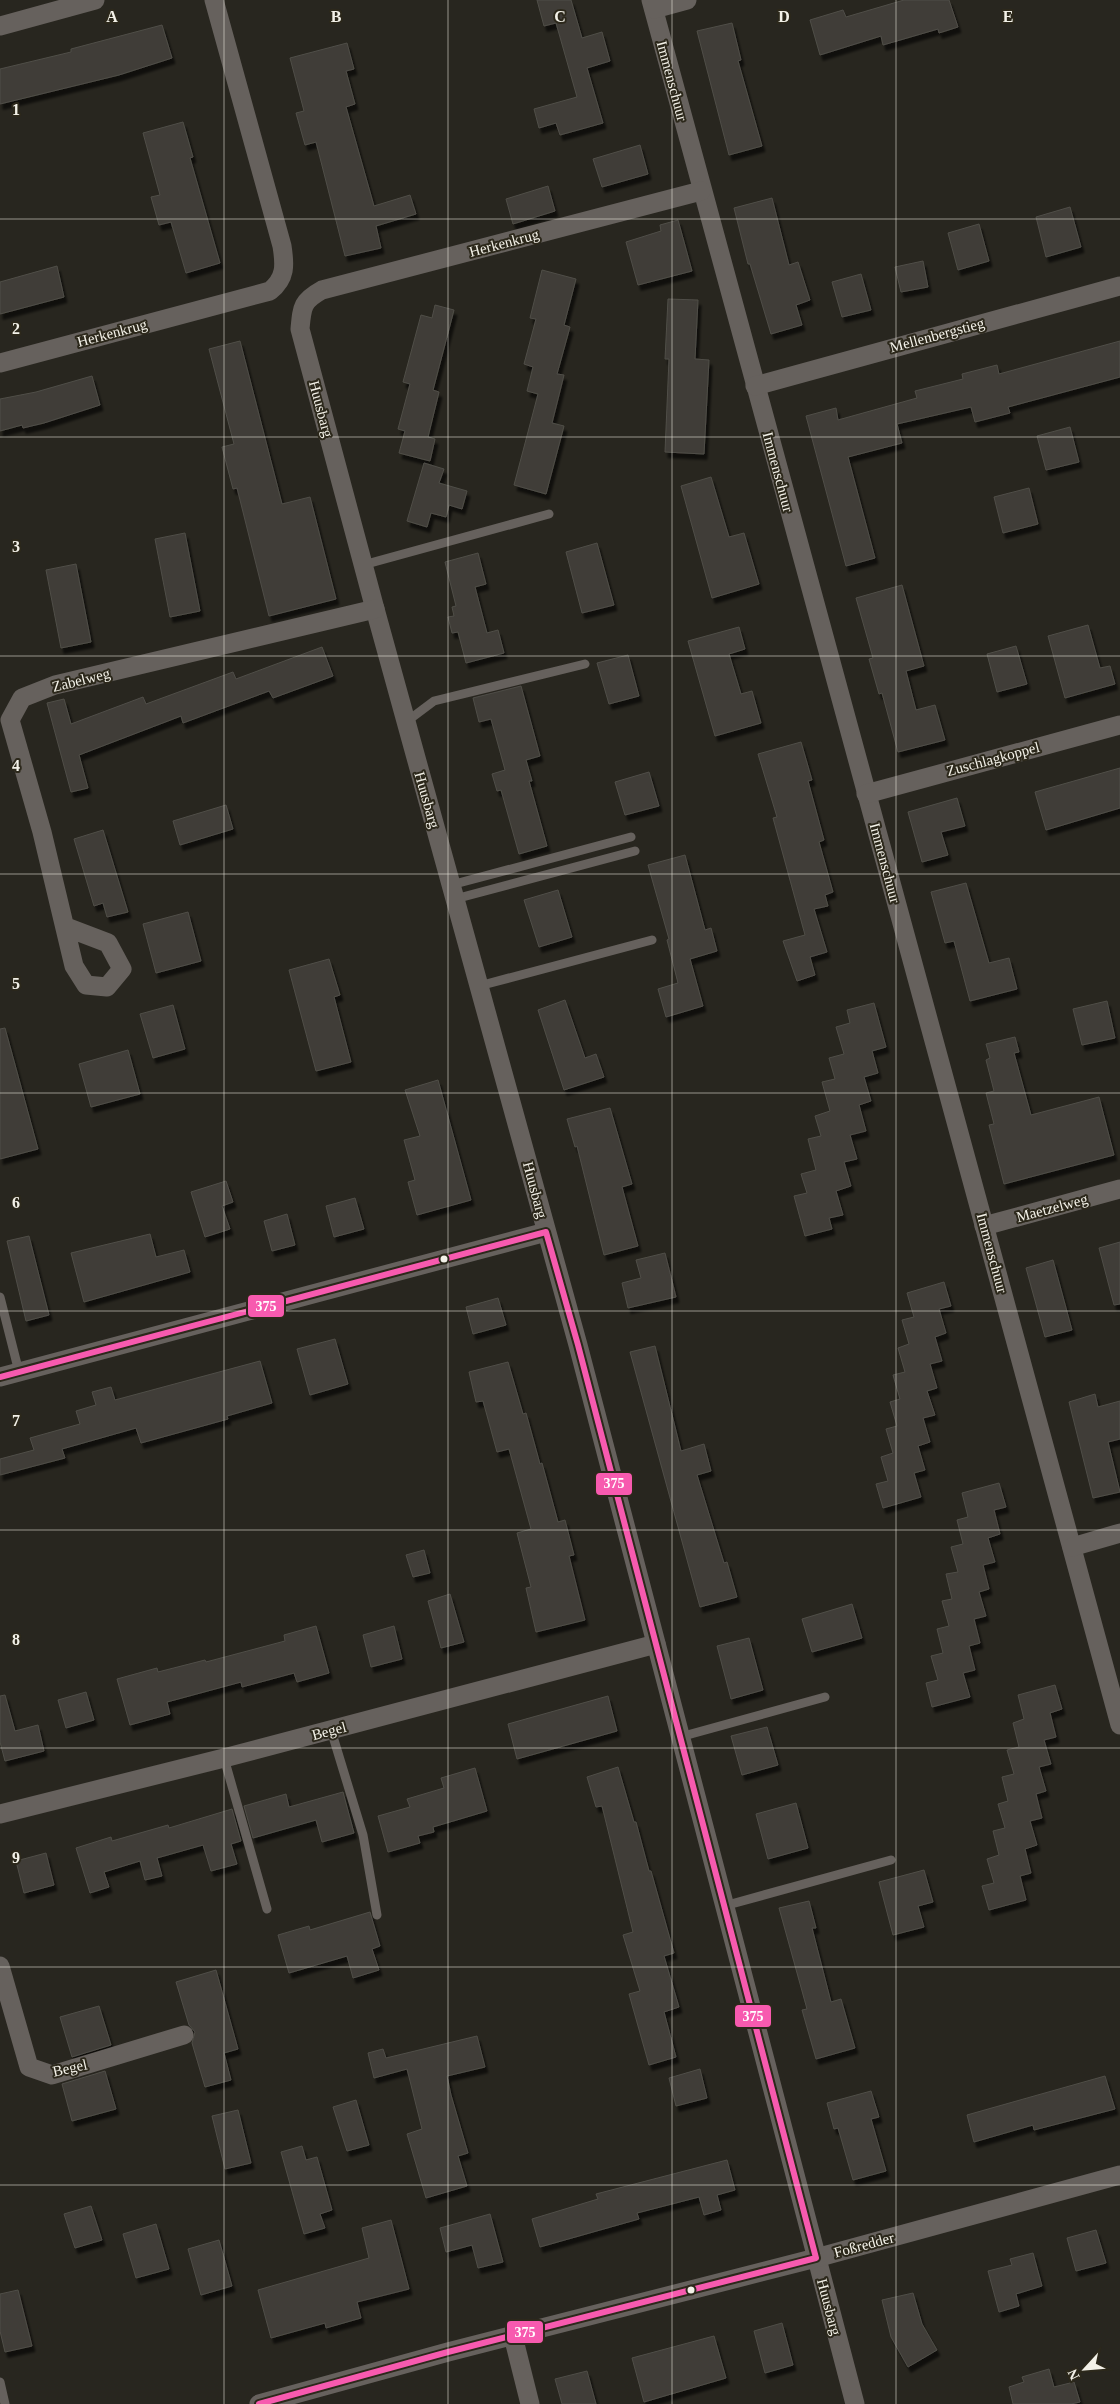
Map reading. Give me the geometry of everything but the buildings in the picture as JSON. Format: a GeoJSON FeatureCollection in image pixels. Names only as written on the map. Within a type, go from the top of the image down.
{"type":"FeatureCollection","features":[{"type":"Feature","properties":{"kind":"street"},"geometry":{"type":"LineString","coordinates":[[0,26],[95,0]]}},
{"type":"Feature","properties":{"kind":"street","name":"Herkenkrug"},"geometry":{"type":"LineString","coordinates":[[0,363],[270,291],[279,283],[285,267],[282,246],[214,0]]}},
{"type":"Feature","properties":{"kind":"street"},"geometry":{"type":"LineString","coordinates":[[652,5],[687,0]]}},
{"type":"Feature","properties":{"kind":"street","name":"Immenschuur"},"geometry":{"type":"LineString","coordinates":[[652,5],[701,191],[1120,1725]]}},
{"type":"Feature","properties":{"kind":"street","name":"Herkenkrug"},"geometry":{"type":"LineString","coordinates":[[308,298],[322,290],[701,191]]}},
{"type":"Feature","properties":{"kind":"street","name":"Mellenbergstieg"},"geometry":{"type":"LineString","coordinates":[[755,386],[1120,286]]}},
{"type":"Feature","properties":{"kind":"street","name":"Huusbarg"},"geometry":{"type":"LineString","coordinates":[[308,298],[302,307],[300,329],[374,609],[546,1232],[855,2404]]}},
{"type":"Feature","properties":{"kind":"street","name":"Zabelweg"},"geometry":{"type":"LineString","coordinates":[[66,927],[5,722],[22,698],[55,685],[374,609]]}},
{"type":"Feature","properties":{"kind":"street","name":"Zuschlagkoppel"},"geometry":{"type":"LineString","coordinates":[[866,794],[1120,725]]}},
{"type":"Feature","properties":{"kind":"street","name":"Maetzelweg"},"geometry":{"type":"LineString","coordinates":[[984,1226],[1120,1189]]}},
{"type":"Feature","properties":{"kind":"street"},"geometry":{"type":"LineString","coordinates":[[0,1377],[546,1232]]}},
{"type":"Feature","properties":{"kind":"street"},"geometry":{"type":"LineString","coordinates":[[1072,1548],[1120,1533]]}},
{"type":"Feature","properties":{"kind":"street","name":"Begel"},"geometry":{"type":"LineString","coordinates":[[0,1814],[224,1758],[656,1644]]}},
{"type":"Feature","properties":{"kind":"street","name":"Begel"},"geometry":{"type":"LineString","coordinates":[[0,1966],[29,2067],[52,2075],[184,2035]]}},
{"type":"Feature","properties":{"kind":"street","name":"Foßredder"},"geometry":{"type":"LineString","coordinates":[[259,2404],[816,2258],[1120,2175]]}},
{"type":"Feature","properties":{"kind":"street"},"geometry":{"type":"LineString","coordinates":[[513,2336],[530,2404]]}},
{"type":"Feature","properties":{"kind":"lane"},"geometry":{"type":"LineString","coordinates":[[363,565],[549,514]]}},
{"type":"Feature","properties":{"kind":"lane"},"geometry":{"type":"LineString","coordinates":[[406,722],[434,701],[585,664]]}},
{"type":"Feature","properties":{"kind":"lane"},"geometry":{"type":"LineString","coordinates":[[453,892],[631,836]]}},
{"type":"Feature","properties":{"kind":"lane"},"geometry":{"type":"LineString","coordinates":[[453,892],[634,851]]}},
{"type":"Feature","properties":{"kind":"lane"},"geometry":{"type":"LineString","coordinates":[[479,986],[652,940]]}},
{"type":"Feature","properties":{"kind":"lane"},"geometry":{"type":"LineString","coordinates":[[0,1297],[19,1372]]}},
{"type":"Feature","properties":{"kind":"lane"},"geometry":{"type":"LineString","coordinates":[[680,1737],[825,1697]]}},
{"type":"Feature","properties":{"kind":"lane"},"geometry":{"type":"LineString","coordinates":[[331,1730],[363,1835],[377,1915]]}},
{"type":"Feature","properties":{"kind":"lane"},"geometry":{"type":"LineString","coordinates":[[224,1758],[267,1909]]}},
{"type":"Feature","properties":{"kind":"lane"},"geometry":{"type":"LineString","coordinates":[[724,1906],[891,1860]]}},
{"type":"Feature","properties":{"kind":"lane"},"geometry":{"type":"LineString","coordinates":[[0,2382],[5,2404]]}},
{"type":"Feature","properties":{"kind":"transit line","name":"375"},"geometry":{"type":"LineString","coordinates":[[0,1377],[546,1232],[578,1345],[816,2258],[448,2352],[259,2404]]}}]}
